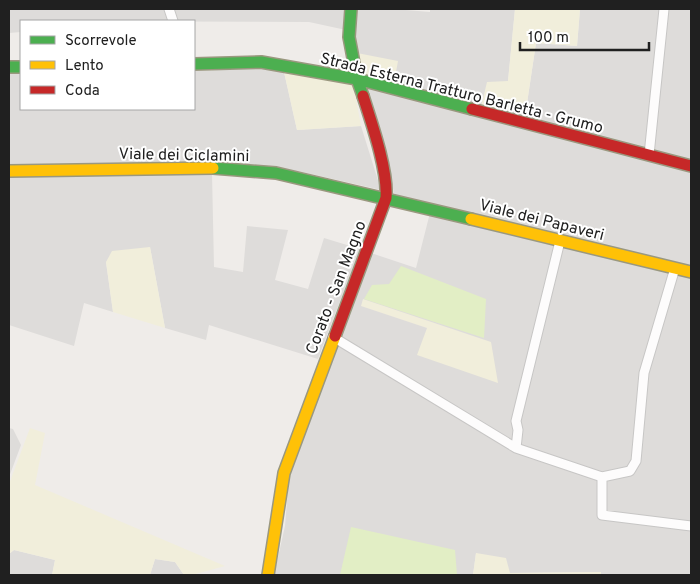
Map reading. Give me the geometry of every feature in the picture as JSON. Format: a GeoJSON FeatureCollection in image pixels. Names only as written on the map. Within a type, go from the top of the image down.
{"type":"FeatureCollection","features":[{"type":"Feature","properties":{"kind":"street","name":"Corato - San Magno"},"geometry":{"type":"LineString","coordinates":[[268,575],[284,473],[386,198],[387,186],[373,128],[357,80],[349,37],[351,9]]}},
{"type":"Feature","properties":{"kind":"street"},"geometry":{"type":"LineString","coordinates":[[649,155],[664,9]]}},
{"type":"Feature","properties":{"kind":"street","name":"Strada Esterna Tratturo Barletta - Grumo"},"geometry":{"type":"LineString","coordinates":[[195,64],[261,62],[357,80],[691,166]]}},
{"type":"Feature","properties":{"kind":"street","name":"Viale dei Ciclamini"},"geometry":{"type":"LineString","coordinates":[[9,171],[209,168],[276,174],[386,198]]}},
{"type":"Feature","properties":{"kind":"street","name":"Viale dei Papaveri"},"geometry":{"type":"LineString","coordinates":[[386,198],[691,272]]}},
{"type":"Feature","properties":{"kind":"street"},"geometry":{"type":"LineString","coordinates":[[516,448],[518,430],[516,421],[560,241]]}},
{"type":"Feature","properties":{"kind":"street"},"geometry":{"type":"LineString","coordinates":[[333,338],[516,448],[602,477],[630,471],[636,461],[644,373],[675,268]]}},
{"type":"Feature","properties":{"kind":"street"},"geometry":{"type":"LineString","coordinates":[[602,477],[602,515],[691,526]]}},
{"type":"Feature","properties":{"kind":"shaded area"},"geometry":{"type":"Polygon","coordinates":[[[9,9],[347,9],[346,30],[309,22],[20,20],[20,32],[9,33],[9,9]]]}},
{"type":"Feature","properties":{"kind":"shaded area"},"geometry":{"type":"Polygon","coordinates":[[[356,9],[406,9],[430,12],[430,9],[515,9],[508,81],[526,110],[536,43],[577,46],[580,9],[691,9],[691,575],[601,575],[600,572],[509,573],[476,553],[473,575],[274,575],[285,526],[289,476],[371,253],[416,268],[432,205],[395,196],[354,42],[356,9]]]}},
{"type":"Feature","properties":{"kind":"shaded area"},"geometry":{"type":"Polygon","coordinates":[[[515,9],[580,9],[577,46],[536,43],[526,110],[481,107],[487,82],[508,81],[515,9]]]}},
{"type":"Feature","properties":{"kind":"shaded area"},"geometry":{"type":"Polygon","coordinates":[[[357,53],[398,61],[394,83],[362,76],[357,53]]]}},
{"type":"Feature","properties":{"kind":"shaded area"},"geometry":{"type":"Polygon","coordinates":[[[260,68],[284,72],[297,130],[361,126],[381,190],[302,172],[237,163],[9,166],[9,71],[20,71],[20,110],[195,110],[195,71],[260,68]]]}},
{"type":"Feature","properties":{"kind":"shaded area"},"geometry":{"type":"Polygon","coordinates":[[[284,72],[353,83],[361,126],[297,130],[284,72]]]}},
{"type":"Feature","properties":{"kind":"shaded area"},"geometry":{"type":"Polygon","coordinates":[[[212,173],[214,267],[243,272],[247,226],[288,230],[275,280],[308,289],[324,238],[360,249],[318,359],[209,325],[206,340],[165,328],[150,247],[106,262],[113,312],[84,303],[74,346],[9,325],[9,174],[212,173]]]}},
{"type":"Feature","properties":{"kind":"shaded area"},"geometry":{"type":"Polygon","coordinates":[[[150,247],[165,328],[113,312],[106,262],[112,251],[150,247]]]}},
{"type":"Feature","properties":{"kind":"shaded area"},"geometry":{"type":"Polygon","coordinates":[[[363,299],[491,342],[498,383],[417,355],[427,328],[361,306],[363,299]]]}},
{"type":"Feature","properties":{"kind":"shaded area"},"geometry":{"type":"Polygon","coordinates":[[[9,428],[13,429],[21,445],[9,477],[9,428]]]}},
{"type":"Feature","properties":{"kind":"shaded area"},"geometry":{"type":"Polygon","coordinates":[[[30,428],[45,433],[35,485],[225,566],[192,575],[184,575],[175,562],[155,559],[150,575],[52,575],[55,560],[14,550],[9,554],[9,484],[30,428]]]}},
{"type":"Feature","properties":{"kind":"shaded area"},"geometry":{"type":"Polygon","coordinates":[[[14,550],[55,560],[52,575],[9,575],[9,554],[14,550]]]}},
{"type":"Feature","properties":{"kind":"shaded area"},"geometry":{"type":"Polygon","coordinates":[[[476,553],[506,558],[510,573],[601,572],[601,575],[473,575],[476,553]]]}},
{"type":"Feature","properties":{"kind":"shaded area"},"geometry":{"type":"Polygon","coordinates":[[[155,559],[175,562],[184,575],[150,575],[155,559]]]}},
{"type":"Feature","properties":{"kind":"green space"},"geometry":{"type":"Polygon","coordinates":[[[401,266],[486,299],[484,338],[364,299],[372,285],[389,284],[401,266]]]}},
{"type":"Feature","properties":{"kind":"green space"},"geometry":{"type":"Polygon","coordinates":[[[351,527],[455,550],[457,575],[340,575],[351,527]]]}},
{"type":"Feature","properties":{"kind":"traffic: fast"},"geometry":{"type":"LineString","coordinates":[[351,9],[349,37],[357,79],[363,96]]}},
{"type":"Feature","properties":{"kind":"traffic: fast"},"geometry":{"type":"LineString","coordinates":[[195,64],[261,62],[357,79],[472,109]]}},
{"type":"Feature","properties":{"kind":"traffic: fast"},"geometry":{"type":"LineString","coordinates":[[9,67],[20,67]]}},
{"type":"Feature","properties":{"kind":"traffic: fast"},"geometry":{"type":"LineString","coordinates":[[213,168],[276,173],[471,219]]}},
{"type":"Feature","properties":{"kind":"traffic: slow"},"geometry":{"type":"LineString","coordinates":[[9,171],[213,168]]}},
{"type":"Feature","properties":{"kind":"traffic: slow"},"geometry":{"type":"LineString","coordinates":[[471,219],[691,272]]}},
{"type":"Feature","properties":{"kind":"traffic: slow"},"geometry":{"type":"LineString","coordinates":[[268,575],[284,473],[335,336]]}},
{"type":"Feature","properties":{"kind":"traffic: jam"},"geometry":{"type":"LineString","coordinates":[[335,336],[386,198],[385,174],[375,133],[363,96]]}},
{"type":"Feature","properties":{"kind":"traffic: jam"},"geometry":{"type":"LineString","coordinates":[[472,109],[691,166]]}}]}
